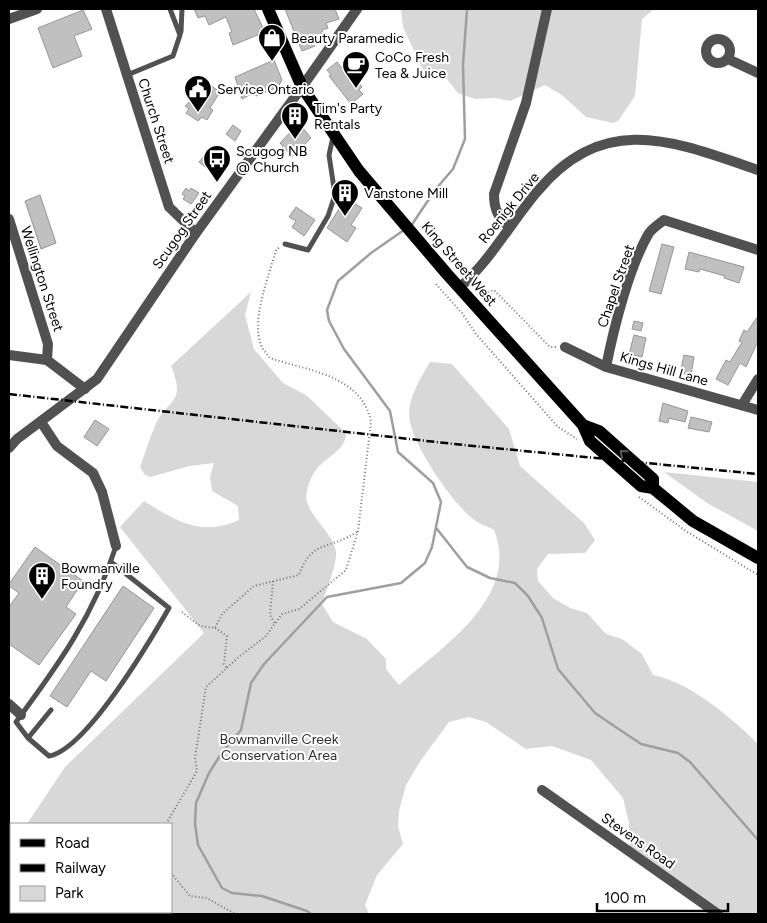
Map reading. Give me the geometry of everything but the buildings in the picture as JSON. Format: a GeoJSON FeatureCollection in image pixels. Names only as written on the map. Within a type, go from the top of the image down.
{"type":"FeatureCollection","features":[{"type":"Feature","properties":{"kind":"main road","name":"King Street West"},"geometry":{"type":"LineString","coordinates":[[268,9],[302,88],[359,171],[447,274],[583,425],[590,441],[641,486],[653,488],[693,521],[758,558]]}},
{"type":"Feature","properties":{"kind":"street"},"geometry":{"type":"LineString","coordinates":[[9,19],[38,9]]}},
{"type":"Feature","properties":{"kind":"street","name":"Church Street"},"geometry":{"type":"LineString","coordinates":[[106,9],[169,207],[196,233]]}},
{"type":"Feature","properties":{"kind":"street","name":"Scugog Street"},"geometry":{"type":"LineString","coordinates":[[9,448],[97,379],[196,233],[357,9]]}},
{"type":"Feature","properties":{"kind":"street"},"geometry":{"type":"LineString","coordinates":[[510,227],[498,216],[494,205],[494,194],[526,103],[547,9]]}},
{"type":"Feature","properties":{"kind":"street"},"geometry":{"type":"LineString","coordinates":[[728,59],[758,73]]}},
{"type":"Feature","properties":{"kind":"street","name":"Roenigk Drive"},"geometry":{"type":"LineString","coordinates":[[460,288],[473,276],[537,191],[570,160],[585,149],[615,142],[647,140],[680,144],[758,170]]}},
{"type":"Feature","properties":{"kind":"street","name":"Wellington Street"},"geometry":{"type":"LineString","coordinates":[[9,219],[48,344],[47,360]]}},
{"type":"Feature","properties":{"kind":"street","name":"Chapel Street"},"geometry":{"type":"LineString","coordinates":[[606,367],[610,346],[636,262],[650,231],[664,220],[758,250]]}},
{"type":"Feature","properties":{"kind":"street","name":"Kings Hill Lane"},"geometry":{"type":"LineString","coordinates":[[565,347],[606,367],[758,410]]}},
{"type":"Feature","properties":{"kind":"street"},"geometry":{"type":"LineString","coordinates":[[9,355],[47,360],[85,388]]}},
{"type":"Feature","properties":{"kind":"street"},"geometry":{"type":"LineString","coordinates":[[742,405],[758,379]]}},
{"type":"Feature","properties":{"kind":"street"},"geometry":{"type":"LineString","coordinates":[[41,422],[56,446],[93,473],[102,492],[116,546]]}},
{"type":"Feature","properties":{"kind":"street"},"geometry":{"type":"LineString","coordinates":[[9,704],[21,715]]}},
{"type":"Feature","properties":{"kind":"street","name":"Stevens Road"},"geometry":{"type":"LineString","coordinates":[[542,790],[718,914]]}},
{"type":"Feature","properties":{"kind":"lane"},"geometry":{"type":"LineString","coordinates":[[170,9],[180,35]]}},
{"type":"Feature","properties":{"kind":"lane"},"geometry":{"type":"LineString","coordinates":[[127,75],[174,56],[180,35],[182,9]]}},
{"type":"Feature","properties":{"kind":"lane"},"geometry":{"type":"LineString","coordinates":[[285,244],[308,250],[328,216],[335,195],[329,155],[334,135]]}},
{"type":"Feature","properties":{"kind":"lane"},"geometry":{"type":"LineString","coordinates":[[111,562],[169,608],[145,650],[103,709],[66,750],[49,756],[28,738],[16,722],[76,637],[104,585],[111,562],[116,546]]}},
{"type":"Feature","properties":{"kind":"lane"},"geometry":{"type":"LineString","coordinates":[[28,738],[50,710]]}},
{"type":"Feature","properties":{"kind":"path"},"geometry":{"type":"LineString","coordinates":[[167,823],[197,771],[195,758],[206,688],[266,636],[282,614],[299,609],[346,570],[358,531],[372,422],[369,408],[360,397],[331,376],[314,369],[270,358],[261,346],[258,331],[260,308],[276,250],[285,244]]}},
{"type":"Feature","properties":{"kind":"path"},"geometry":{"type":"LineString","coordinates":[[488,292],[494,290],[550,347],[565,347]]}},
{"type":"Feature","properties":{"kind":"path"},"geometry":{"type":"LineString","coordinates":[[215,628],[222,614],[254,586],[298,575],[304,560],[316,549],[345,540],[358,531]]}},
{"type":"Feature","properties":{"kind":"path"},"geometry":{"type":"LineString","coordinates":[[273,581],[270,616],[275,624]]}},
{"type":"Feature","properties":{"kind":"path"},"geometry":{"type":"LineString","coordinates":[[182,612],[200,626],[215,628],[227,636],[224,664],[227,668]]}},
{"type":"Feature","properties":{"kind":"path"},"geometry":{"type":"LineString","coordinates":[[172,874],[190,896],[207,898],[221,908],[235,914]]}},
{"type":"Feature","properties":{"kind":"green space"},"geometry":{"type":"Polygon","coordinates":[[[401,9],[654,9],[642,19],[635,96],[618,121],[613,123],[586,117],[562,95],[545,85],[510,101],[496,98],[475,99],[458,93],[442,73],[423,70],[403,27],[401,9]]]}},
{"type":"Feature","properties":{"kind":"green space","name":"Bowmanville Creek Conservation Area"},"geometry":{"type":"Polygon","coordinates":[[[251,292],[245,315],[254,349],[283,383],[306,395],[346,433],[343,445],[320,465],[312,477],[307,491],[306,499],[309,506],[334,544],[336,552],[333,570],[322,604],[333,622],[367,639],[386,659],[386,669],[399,685],[455,637],[473,618],[487,598],[497,577],[499,554],[494,530],[473,519],[454,500],[424,456],[411,427],[409,415],[413,394],[430,362],[452,364],[509,429],[520,466],[584,523],[595,540],[585,553],[548,554],[537,569],[538,581],[553,598],[570,608],[587,613],[606,634],[622,639],[642,654],[653,675],[682,685],[710,702],[758,744],[758,914],[722,914],[630,851],[629,823],[623,798],[591,760],[552,746],[526,749],[486,722],[469,717],[449,722],[421,760],[406,785],[399,811],[398,826],[403,844],[377,875],[365,905],[369,914],[51,914],[172,913],[172,823],[28,823],[65,767],[204,633],[120,527],[144,501],[167,515],[201,527],[225,525],[239,520],[238,506],[212,491],[210,477],[214,463],[190,466],[150,477],[145,475],[140,467],[155,426],[176,395],[177,388],[171,366],[251,292]]]}},
{"type":"Feature","properties":{"kind":"green space"},"geometry":{"type":"Polygon","coordinates":[[[664,472],[758,482],[758,531],[707,503],[664,472]]]}},
{"type":"Feature","properties":{"kind":"waterway"},"geometry":{"type":"LineString","coordinates":[[411,226],[435,190],[453,169],[465,139],[463,65],[467,9]]}},
{"type":"Feature","properties":{"kind":"waterway"},"geometry":{"type":"LineString","coordinates":[[311,914],[262,896],[232,893],[222,888],[198,845],[195,824],[196,803],[209,773],[221,754],[241,730],[251,683],[264,664],[327,597],[401,583],[425,563],[432,547],[441,502],[433,483],[398,452],[390,411],[344,349],[329,321],[327,310],[338,281],[371,253],[404,230]]}},
{"type":"Feature","properties":{"kind":"waterway"},"geometry":{"type":"LineString","coordinates":[[437,529],[467,567],[490,578],[515,583],[528,596],[542,618],[558,669],[595,713],[641,744],[678,753],[690,762],[758,840]]}},
{"type":"Feature","properties":{"kind":"railway"},"geometry":{"type":"LineString","coordinates":[[9,394],[454,444],[758,474]]}},
{"type":"Feature","properties":{"kind":"place","name":"Beauty Paramedic"},"geometry":{"type":"Point","coordinates":[272,62]}},
{"type":"Feature","properties":{"kind":"place","name":"CoCo Fresh Tea & Juice"},"geometry":{"type":"Point","coordinates":[356,89]}},
{"type":"Feature","properties":{"kind":"place","name":"Service Ontario"},"geometry":{"type":"Point","coordinates":[198,113]}},
{"type":"Feature","properties":{"kind":"place","name":"Tim's Party Rentals"},"geometry":{"type":"Point","coordinates":[295,140]}},
{"type":"Feature","properties":{"kind":"place","name":"Scugog NB @ Church"},"geometry":{"type":"Point","coordinates":[217,183]}},
{"type":"Feature","properties":{"kind":"place","name":"Vanstone Mill"},"geometry":{"type":"Point","coordinates":[345,217]}},
{"type":"Feature","properties":{"kind":"place","name":"Bowmanville Foundry"},"geometry":{"type":"Point","coordinates":[42,600]}}]}
